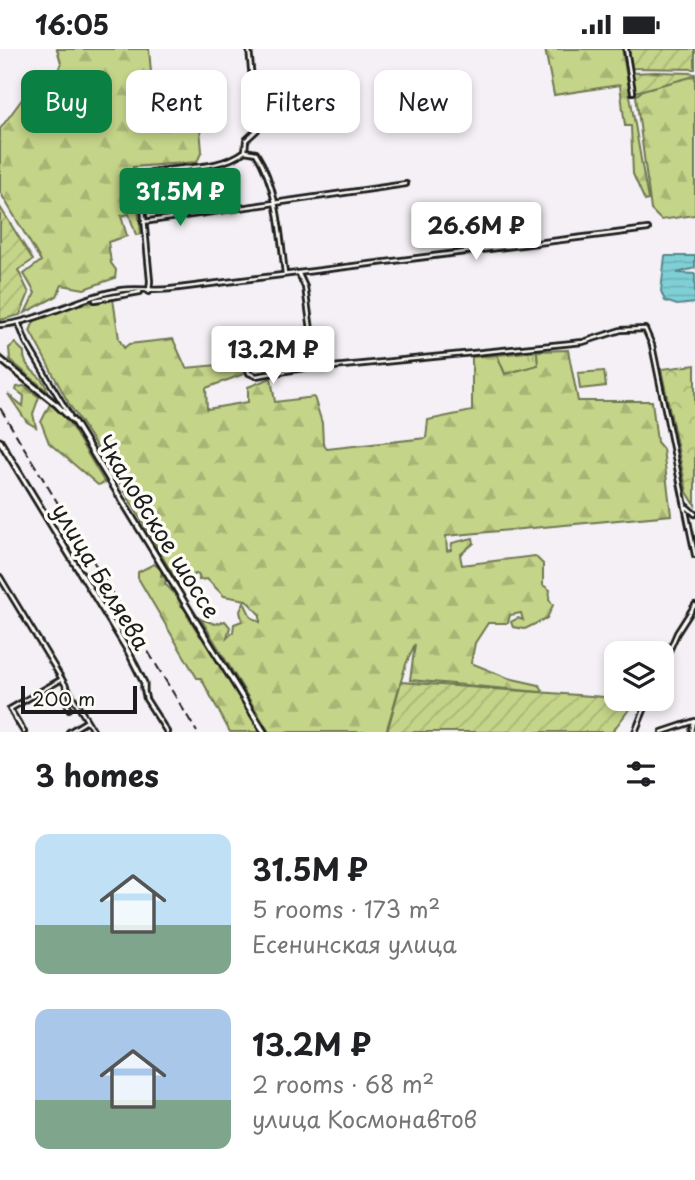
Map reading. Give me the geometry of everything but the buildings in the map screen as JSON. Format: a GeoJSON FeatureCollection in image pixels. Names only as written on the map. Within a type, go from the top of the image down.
{"type":"FeatureCollection","features":[{"type":"Feature","properties":{"kind":"street"},"geometry":{"type":"LineString","coordinates":[[245,151],[246,139],[257,130],[249,49]]}},
{"type":"Feature","properties":{"kind":"street"},"geometry":{"type":"LineString","coordinates":[[626,49],[633,92]]}},
{"type":"Feature","properties":{"kind":"street"},"geometry":{"type":"LineString","coordinates":[[149,292],[139,178],[142,174],[211,164],[236,157],[245,151],[256,153],[261,161],[275,204],[285,274]]}},
{"type":"Feature","properties":{"kind":"street"},"geometry":{"type":"LineString","coordinates":[[143,222],[406,184]]}},
{"type":"Feature","properties":{"kind":"street"},"geometry":{"type":"LineString","coordinates":[[0,325],[19,324],[61,306],[122,290],[149,292],[648,229]]}},
{"type":"Feature","properties":{"kind":"street"},"geometry":{"type":"LineString","coordinates":[[299,274],[305,287],[316,366]]}},
{"type":"Feature","properties":{"kind":"street"},"geometry":{"type":"LineString","coordinates":[[19,324],[26,342],[74,422]]}},
{"type":"Feature","properties":{"kind":"street"},"geometry":{"type":"LineString","coordinates":[[246,363],[248,373],[256,376],[316,366],[325,368],[550,345],[600,338],[635,328],[645,329],[695,555]]}},
{"type":"Feature","properties":{"kind":"street","name":"Чкаловское шоссе"},"geometry":{"type":"LineString","coordinates":[[0,359],[48,397],[74,422],[264,732]]}},
{"type":"Feature","properties":{"kind":"street"},"geometry":{"type":"LineString","coordinates":[[48,397],[55,390]]}},
{"type":"Feature","properties":{"kind":"street","name":"улица Беляева"},"geometry":{"type":"LineString","coordinates":[[0,440],[128,652],[144,683],[146,699],[167,732]]}},
{"type":"Feature","properties":{"kind":"street"},"geometry":{"type":"LineString","coordinates":[[685,505],[695,514]]}},
{"type":"Feature","properties":{"kind":"street"},"geometry":{"type":"LineString","coordinates":[[0,577],[94,732]]}},
{"type":"Feature","properties":{"kind":"street"},"geometry":{"type":"LineString","coordinates":[[673,641],[695,605]]}},
{"type":"Feature","properties":{"kind":"street"},"geometry":{"type":"LineString","coordinates":[[24,732],[10,709],[62,679]]}},
{"type":"Feature","properties":{"kind":"street"},"geometry":{"type":"LineString","coordinates":[[67,689],[65,695],[69,709]]}},
{"type":"Feature","properties":{"kind":"street"},"geometry":{"type":"LineString","coordinates":[[635,732],[644,711]]}},
{"type":"Feature","properties":{"kind":"street"},"geometry":{"type":"LineString","coordinates":[[69,732],[87,721]]}},
{"type":"Feature","properties":{"kind":"street"},"geometry":{"type":"LineString","coordinates":[[662,732],[695,722]]}},
{"type":"Feature","properties":{"kind":"street"},"geometry":{"type":"LineString","coordinates":[[692,732],[695,722]]}},
{"type":"Feature","properties":{"kind":"green space"},"geometry":{"type":"Polygon","coordinates":[[[57,49],[149,49],[151,70],[126,70],[126,133],[200,133],[202,151],[197,162],[133,167],[141,234],[136,235],[129,214],[121,216],[127,236],[108,242],[111,263],[116,270],[115,278],[84,289],[62,285],[57,296],[25,313],[35,293],[24,274],[41,261],[0,192],[0,129],[21,101],[21,133],[112,133],[112,70],[60,70],[61,63],[57,49]]]}},
{"type":"Feature","properties":{"kind":"green space"},"geometry":{"type":"Polygon","coordinates":[[[545,49],[622,49],[648,200],[645,201],[633,174],[631,126],[625,126],[620,85],[554,95],[545,49]]]}},
{"type":"Feature","properties":{"kind":"green space"},"geometry":{"type":"Polygon","coordinates":[[[628,49],[695,49],[695,69],[631,68],[628,49]]]}},
{"type":"Feature","properties":{"kind":"green space"},"geometry":{"type":"Polygon","coordinates":[[[632,73],[692,73],[695,76],[635,92],[632,73]]]}},
{"type":"Feature","properties":{"kind":"green space"},"geometry":{"type":"Polygon","coordinates":[[[695,74],[695,215],[661,220],[651,210],[636,96],[644,89],[695,74]]]}},
{"type":"Feature","properties":{"kind":"green space"},"geometry":{"type":"Polygon","coordinates":[[[0,207],[33,260],[18,270],[29,293],[20,315],[0,320],[0,207]]]}},
{"type":"Feature","properties":{"kind":"green space"},"geometry":{"type":"Polygon","coordinates":[[[113,299],[119,339],[124,348],[129,344],[173,339],[186,368],[239,363],[244,374],[206,388],[207,409],[248,402],[248,387],[271,378],[275,402],[314,397],[322,423],[323,444],[327,449],[426,438],[428,420],[472,411],[472,357],[497,355],[505,374],[538,365],[537,351],[568,350],[578,401],[652,401],[657,442],[663,449],[671,515],[446,536],[447,551],[451,550],[452,543],[473,538],[474,543],[460,555],[462,565],[535,556],[543,564],[543,585],[550,590],[549,599],[553,605],[547,618],[525,629],[513,627],[511,622],[518,618],[523,620],[521,613],[510,615],[508,623],[488,623],[475,643],[471,663],[508,678],[539,685],[543,690],[540,692],[410,680],[415,644],[406,664],[386,732],[269,732],[201,619],[215,624],[225,621],[230,627],[227,638],[233,632],[234,624],[242,621],[240,611],[244,602],[251,617],[260,622],[260,615],[246,600],[224,596],[207,579],[199,580],[199,575],[195,574],[189,582],[184,582],[181,589],[110,466],[112,452],[98,449],[69,404],[30,331],[35,319],[61,307],[113,299]]]}},
{"type":"Feature","properties":{"kind":"green space"},"geometry":{"type":"Polygon","coordinates":[[[15,343],[24,352],[27,364],[47,391],[10,360],[9,348],[15,343]]]}},
{"type":"Feature","properties":{"kind":"green space"},"geometry":{"type":"Polygon","coordinates":[[[537,351],[538,365],[505,374],[497,355],[537,351]]]}},
{"type":"Feature","properties":{"kind":"green space"},"geometry":{"type":"Polygon","coordinates":[[[695,365],[695,505],[687,492],[661,369],[695,365]]]}},
{"type":"Feature","properties":{"kind":"green space"},"geometry":{"type":"Polygon","coordinates":[[[604,371],[606,386],[580,389],[578,373],[604,371]]]}},
{"type":"Feature","properties":{"kind":"green space"},"geometry":{"type":"Polygon","coordinates":[[[24,386],[39,397],[33,414],[36,427],[27,422],[8,394],[23,406],[24,396],[16,390],[17,387],[24,386]]]}},
{"type":"Feature","properties":{"kind":"green space"},"geometry":{"type":"Polygon","coordinates":[[[50,404],[67,419],[105,483],[98,485],[49,443],[41,422],[50,404]]]}},
{"type":"Feature","properties":{"kind":"green space"},"geometry":{"type":"Polygon","coordinates":[[[154,564],[162,570],[161,576],[166,577],[165,584],[182,601],[180,605],[188,611],[187,615],[200,636],[206,640],[261,732],[230,732],[201,678],[197,678],[138,578],[138,572],[154,564]]]}},
{"type":"Feature","properties":{"kind":"green space"},"geometry":{"type":"Polygon","coordinates":[[[401,682],[604,697],[604,711],[628,711],[612,732],[387,732],[401,682]]]}},
{"type":"Feature","properties":{"kind":"water"},"geometry":{"type":"Polygon","coordinates":[[[665,256],[695,256],[695,268],[677,273],[695,274],[695,303],[677,305],[665,301],[661,291],[665,256]]]}},
{"type":"Feature","properties":{"kind":"railway"},"geometry":{"type":"LineString","coordinates":[[0,408],[197,732]]}}]}
